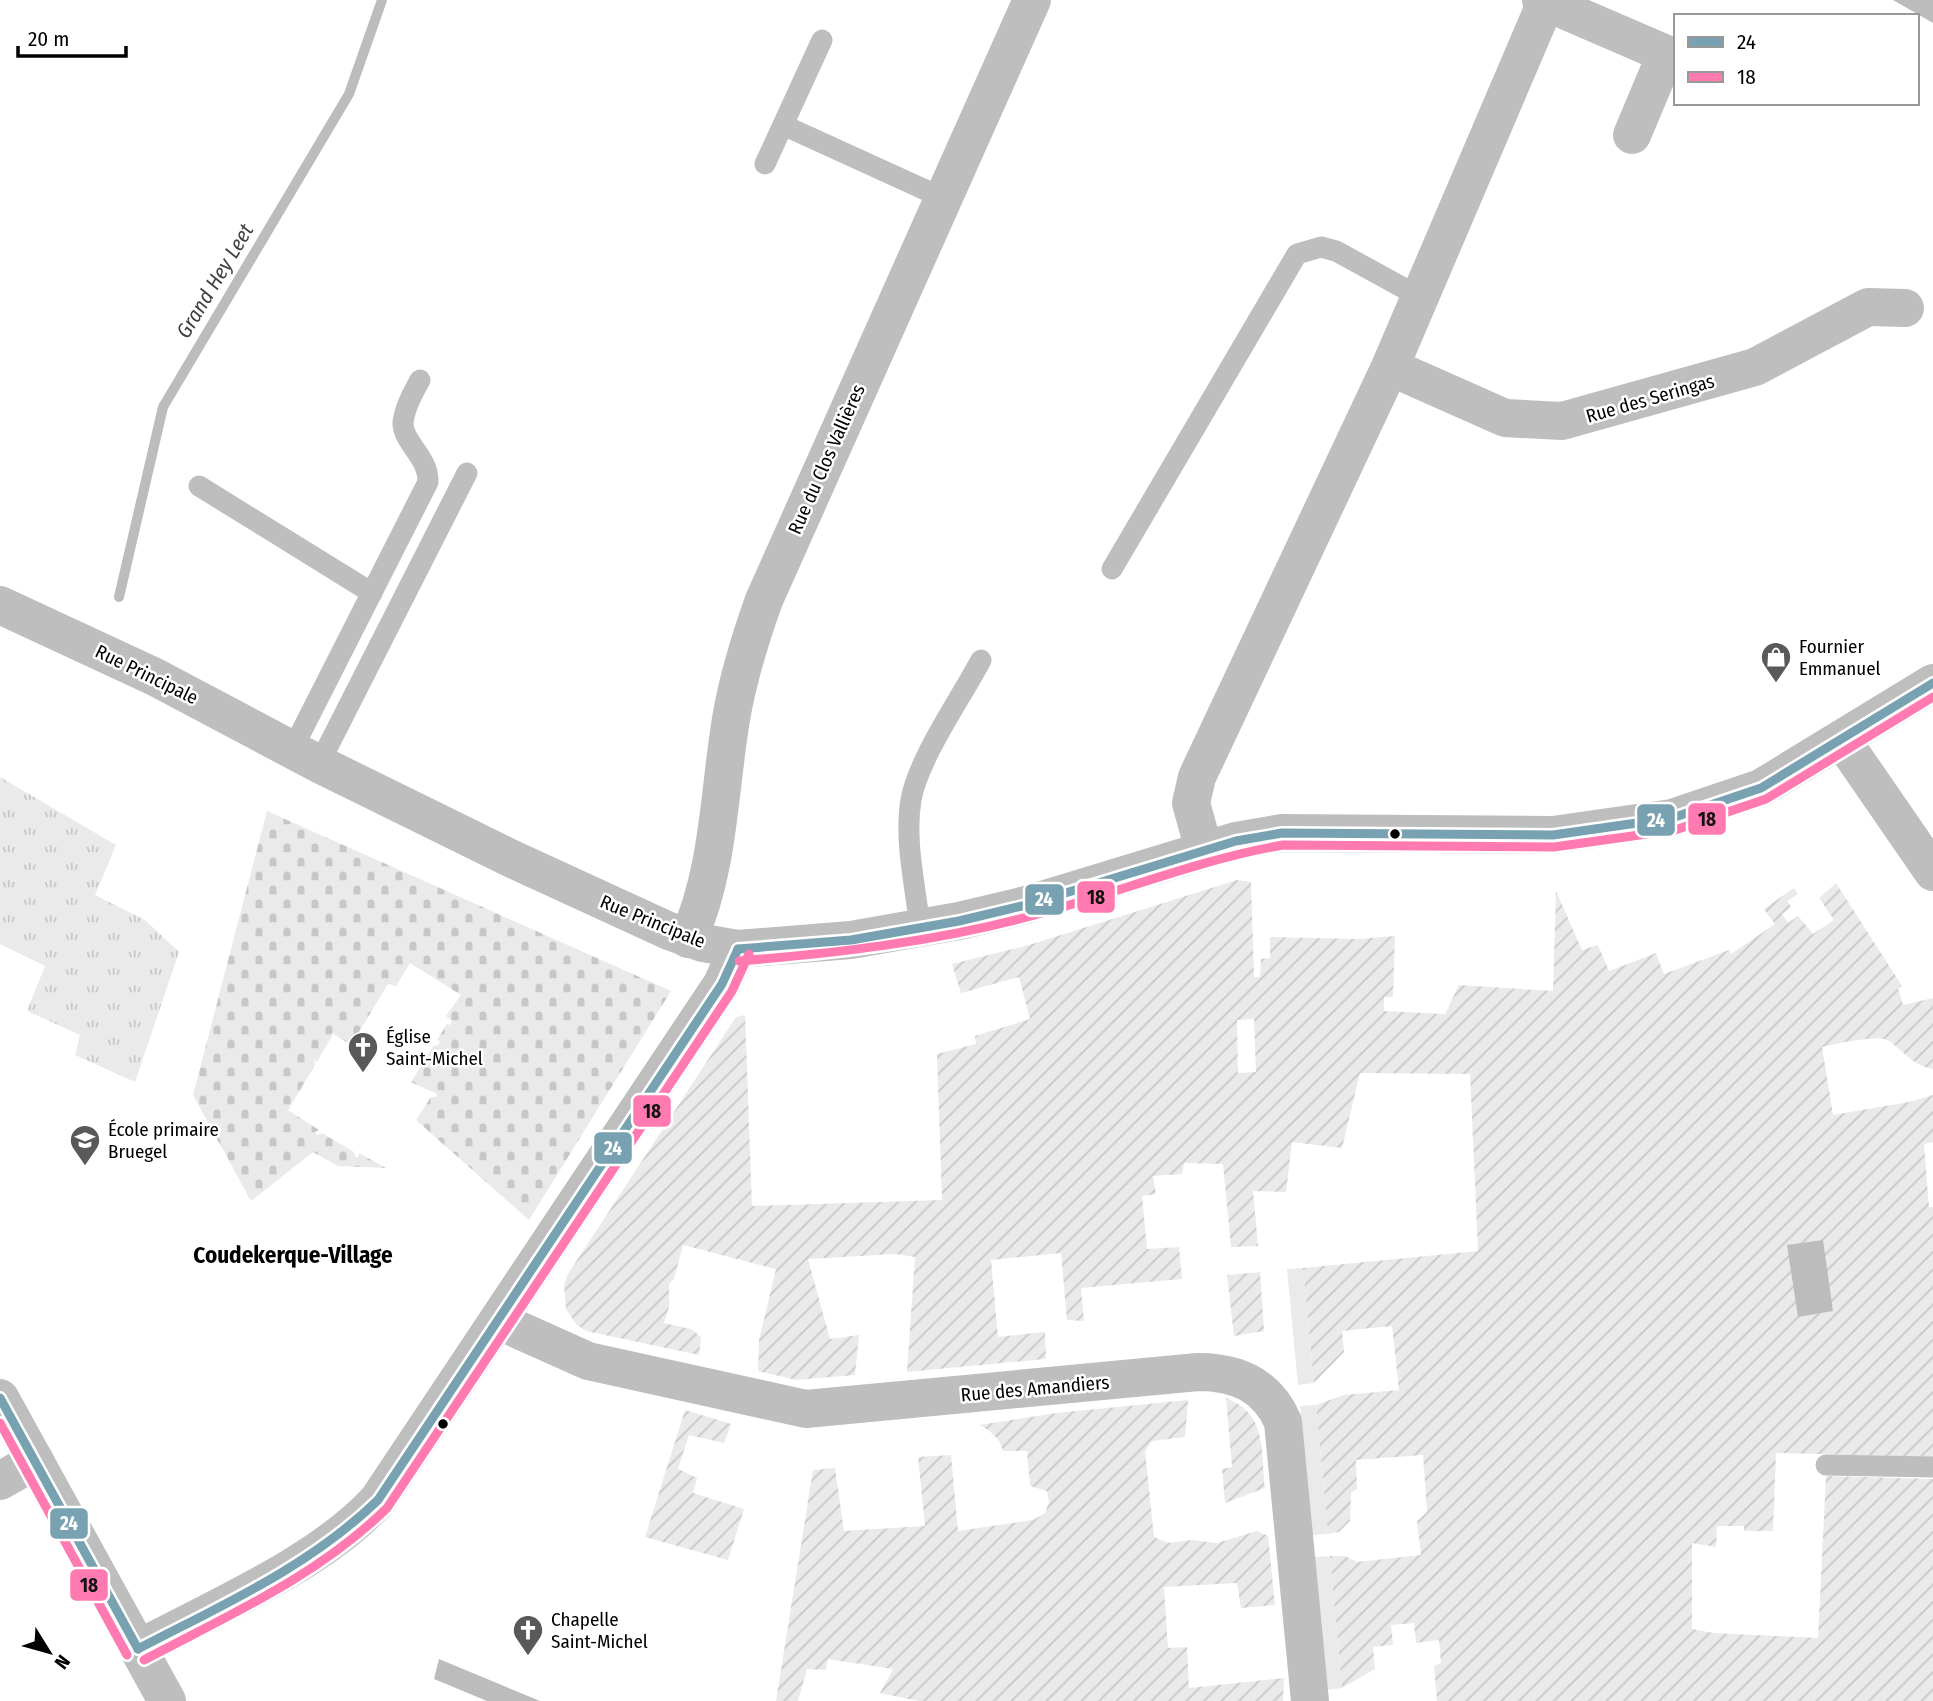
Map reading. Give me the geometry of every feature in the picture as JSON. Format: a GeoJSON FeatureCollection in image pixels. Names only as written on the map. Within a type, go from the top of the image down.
{"type":"FeatureCollection","features":[{"type":"Feature","properties":{"kind":"street","name":"Rue du Clos Vallières"},"geometry":{"type":"LineString","coordinates":[[688,939],[699,916],[708,881],[731,718],[754,628],[792,535],[1032,0]]}},
{"type":"Feature","properties":{"kind":"street"},"geometry":{"type":"LineString","coordinates":[[1204,850],[1191,803],[1197,777],[1390,367],[1543,1],[1666,54],[1632,135]]}},
{"type":"Feature","properties":{"kind":"street","name":"Rue des Seringas"},"geometry":{"type":"LineString","coordinates":[[1390,367],[1505,418],[1562,421],[1755,367],[1868,307],[1905,308]]}},
{"type":"Feature","properties":{"kind":"street","name":"Rue Principale"},"geometry":{"type":"LineString","coordinates":[[0,605],[155,677],[305,757],[509,858],[688,939],[738,949],[819,944],[920,929],[1026,905],[1204,850],[1261,836],[1294,832],[1516,836],[1612,828],[1672,818],[1747,794],[1785,775],[1933,683]]}},
{"type":"Feature","properties":{"kind":"street"},"geometry":{"type":"LineString","coordinates":[[1842,740],[1902,832],[1933,872]]}},
{"type":"Feature","properties":{"kind":"street"},"geometry":{"type":"LineString","coordinates":[[138,1649],[311,1555],[350,1527],[395,1478],[722,984],[738,949]]}},
{"type":"Feature","properties":{"kind":"street","name":"Rue des Amandiers"},"geometry":{"type":"LineString","coordinates":[[499,1321],[588,1361],[806,1409],[1198,1372],[1230,1374],[1243,1379],[1263,1391],[1283,1422],[1310,1701]]}},
{"type":"Feature","properties":{"kind":"street"},"geometry":{"type":"LineString","coordinates":[[0,1398],[167,1701]]}},
{"type":"Feature","properties":{"kind":"street"},"geometry":{"type":"LineString","coordinates":[[0,1481],[35,1461]]}},
{"type":"Feature","properties":{"kind":"lane"},"geometry":{"type":"LineString","coordinates":[[765,164],[822,40]]}},
{"type":"Feature","properties":{"kind":"lane"},"geometry":{"type":"LineString","coordinates":[[783,125],[943,198]]}},
{"type":"Feature","properties":{"kind":"lane"},"geometry":{"type":"LineString","coordinates":[[1111,569],[1297,254],[1321,247],[1336,251],[1420,297]]}},
{"type":"Feature","properties":{"kind":"lane"},"geometry":{"type":"LineString","coordinates":[[305,757],[372,593],[428,482],[424,460],[404,431],[403,423],[420,380]]}},
{"type":"Feature","properties":{"kind":"lane"},"geometry":{"type":"LineString","coordinates":[[305,757],[467,473]]}},
{"type":"Feature","properties":{"kind":"lane"},"geometry":{"type":"LineString","coordinates":[[199,486],[372,593]]}},
{"type":"Feature","properties":{"kind":"lane"},"geometry":{"type":"LineString","coordinates":[[920,929],[910,833],[913,792],[923,766],[981,660]]}},
{"type":"Feature","properties":{"kind":"lane"},"geometry":{"type":"LineString","coordinates":[[1826,1465],[1933,1467]]}},
{"type":"Feature","properties":{"kind":"green space"},"geometry":{"type":"Polygon","coordinates":[[[0,777],[116,845],[95,895],[145,920],[179,952],[135,1082],[75,1055],[80,1035],[27,1011],[45,966],[0,944],[0,777]]]}},
{"type":"Feature","properties":{"kind":"green space"},"geometry":{"type":"Polygon","coordinates":[[[267,811],[671,991],[529,1220],[416,1120],[431,1097],[436,1097],[437,1094],[411,1082],[422,1065],[427,1063],[424,1061],[434,1045],[438,1046],[440,1041],[437,1040],[452,1021],[446,1016],[461,995],[410,963],[396,986],[388,984],[351,1045],[332,1033],[317,1062],[314,1060],[315,1065],[288,1110],[319,1130],[315,1132],[317,1135],[322,1133],[354,1152],[355,1157],[358,1157],[359,1153],[386,1168],[338,1166],[313,1152],[251,1201],[193,1095],[267,811]]]}},
{"type":"Feature","properties":{"kind":"green space"},"geometry":{"type":"Polygon","coordinates":[[[1237,880],[1251,882],[1254,977],[1260,977],[1261,959],[1270,958],[1270,937],[1358,939],[1395,936],[1393,997],[1384,997],[1384,1011],[1445,1014],[1459,985],[1553,991],[1556,891],[1582,950],[1598,945],[1609,971],[1656,953],[1664,974],[1729,950],[1731,954],[1775,924],[1764,909],[1794,888],[1798,894],[1787,901],[1791,907],[1782,914],[1788,923],[1798,916],[1813,934],[1834,920],[1819,898],[1836,883],[1902,986],[1898,988],[1903,1005],[1933,998],[1933,1069],[1918,1064],[1887,1040],[1855,1040],[1822,1047],[1833,1115],[1909,1102],[1933,1095],[1933,1142],[1924,1144],[1929,1207],[1933,1207],[1933,1457],[1776,1453],[1773,1531],[1744,1531],[1744,1526],[1717,1526],[1716,1547],[1692,1543],[1692,1629],[1713,1633],[1818,1638],[1826,1476],[1933,1479],[1933,1701],[1437,1701],[1434,1666],[1441,1663],[1439,1640],[1416,1643],[1414,1623],[1391,1625],[1393,1645],[1373,1647],[1375,1669],[1342,1688],[1330,1556],[1345,1556],[1357,1562],[1421,1555],[1417,1521],[1427,1512],[1423,1455],[1356,1460],[1357,1489],[1351,1493],[1350,1521],[1339,1532],[1328,1534],[1316,1405],[1344,1395],[1399,1390],[1392,1326],[1342,1331],[1344,1352],[1314,1383],[1303,1268],[1478,1251],[1470,1074],[1360,1073],[1342,1148],[1292,1142],[1286,1192],[1253,1191],[1258,1246],[1231,1247],[1223,1164],[1184,1163],[1182,1174],[1153,1176],[1156,1194],[1142,1196],[1147,1249],[1179,1247],[1182,1279],[1081,1288],[1084,1321],[1067,1320],[1061,1253],[991,1260],[998,1337],[1045,1332],[1046,1359],[907,1372],[915,1257],[895,1254],[808,1259],[830,1339],[859,1335],[855,1375],[796,1380],[758,1371],[759,1340],[776,1269],[683,1245],[674,1279],[669,1284],[669,1307],[664,1323],[691,1329],[701,1337],[699,1355],[586,1331],[576,1324],[566,1309],[564,1285],[568,1274],[736,1017],[745,1015],[752,1206],[942,1200],[937,1054],[976,1044],[975,1036],[1030,1019],[1019,977],[961,993],[952,964],[1029,945],[1237,880]],[[1254,1019],[1237,1020],[1238,1073],[1256,1072],[1254,1019]]]}},
{"type":"Feature","properties":{"kind":"green space"},"geometry":{"type":"Polygon","coordinates":[[[1303,1268],[1314,1383],[1298,1385],[1287,1269],[1303,1268]]]}},
{"type":"Feature","properties":{"kind":"green space"},"geometry":{"type":"Polygon","coordinates":[[[1260,1272],[1264,1331],[1234,1336],[1227,1275],[1260,1272]]]}},
{"type":"Feature","properties":{"kind":"green space"},"geometry":{"type":"Polygon","coordinates":[[[1226,1398],[1249,1413],[1255,1423],[1262,1447],[1265,1488],[1225,1503],[1222,1469],[1232,1467],[1226,1398]]]}},
{"type":"Feature","properties":{"kind":"green space"},"geometry":{"type":"Polygon","coordinates":[[[1188,1400],[1185,1437],[1152,1441],[1145,1451],[1154,1537],[1168,1543],[1192,1540],[1217,1543],[1257,1531],[1268,1536],[1275,1605],[1241,1608],[1237,1583],[1164,1587],[1168,1648],[1187,1647],[1189,1688],[1284,1678],[1283,1701],[919,1701],[880,1693],[893,1669],[828,1659],[826,1670],[807,1669],[798,1701],[776,1701],[813,1470],[835,1468],[844,1531],[925,1526],[918,1457],[951,1455],[958,1531],[1033,1520],[1045,1513],[1049,1502],[1047,1491],[1030,1486],[1027,1451],[1003,1451],[994,1435],[979,1425],[1056,1413],[1188,1400]]]}},
{"type":"Feature","properties":{"kind":"green space"},"geometry":{"type":"Polygon","coordinates":[[[1316,1405],[1328,1534],[1312,1535],[1300,1406],[1316,1405]]]}},
{"type":"Feature","properties":{"kind":"green space"},"geometry":{"type":"Polygon","coordinates":[[[685,1410],[731,1424],[724,1443],[689,1435],[678,1469],[697,1478],[693,1493],[744,1509],[728,1560],[645,1537],[685,1410]]]}},
{"type":"Feature","properties":{"kind":"green space"},"geometry":{"type":"Polygon","coordinates":[[[1330,1556],[1342,1688],[1326,1690],[1314,1557],[1330,1556]]]}},
{"type":"Feature","properties":{"kind":"shaded area"},"geometry":{"type":"Polygon","coordinates":[[[1893,0],[1933,0],[1933,23],[1893,0]]]}},
{"type":"Feature","properties":{"kind":"shaded area"},"geometry":{"type":"Polygon","coordinates":[[[1823,1240],[1833,1311],[1798,1317],[1787,1245],[1823,1240]]]}},
{"type":"Feature","properties":{"kind":"shaded area"},"geometry":{"type":"Polygon","coordinates":[[[439,1659],[540,1701],[487,1701],[434,1679],[439,1659]]]}},
{"type":"Feature","properties":{"kind":"waterway","name":"Grand Hey Leet"},"geometry":{"type":"LineString","coordinates":[[119,597],[163,407],[349,94],[382,0]]}},
{"type":"Feature","properties":{"kind":"transit line","name":"24"},"geometry":{"type":"LineString","coordinates":[[738,949],[851,940],[959,921],[1026,905],[1236,841],[1282,833],[1553,835],[1672,818],[1761,788],[1933,683]]}},
{"type":"Feature","properties":{"kind":"transit line","name":"18"},"geometry":{"type":"LineString","coordinates":[[739,961],[884,945],[991,926],[1218,859],[1283,845],[1554,847],[1675,830],[1766,799],[1933,697]]}},
{"type":"Feature","properties":{"kind":"transit line","name":"24"},"geometry":{"type":"LineString","coordinates":[[138,1649],[294,1565],[351,1524],[378,1500],[722,984],[738,949]]}},
{"type":"Feature","properties":{"kind":"transit line","name":"18"},"geometry":{"type":"LineString","coordinates":[[144,1660],[272,1593],[332,1554],[387,1508],[732,991],[749,954]]}},
{"type":"Feature","properties":{"kind":"transit line","name":"24"},"geometry":{"type":"LineString","coordinates":[[0,1398],[138,1649]]}},
{"type":"Feature","properties":{"kind":"transit line","name":"18"},"geometry":{"type":"LineString","coordinates":[[0,1423],[127,1655]]}},
{"type":"Feature","properties":{"kind":"place","name":"Fournier Emmanuel"},"geometry":{"type":"Point","coordinates":[1776,684]}},
{"type":"Feature","properties":{"kind":"place","name":"Église Saint-Michel"},"geometry":{"type":"Point","coordinates":[363,1074]}},
{"type":"Feature","properties":{"kind":"place","name":"École primaire Bruegel"},"geometry":{"type":"Point","coordinates":[85,1167]}},
{"type":"Feature","properties":{"kind":"place","name":"Chapelle Saint-Michel"},"geometry":{"type":"Point","coordinates":[528,1657]}},
{"type":"Feature","properties":{"kind":"district","name":"Coudekerque-Village"},"geometry":{"type":"Point","coordinates":[293,1255]}}]}
